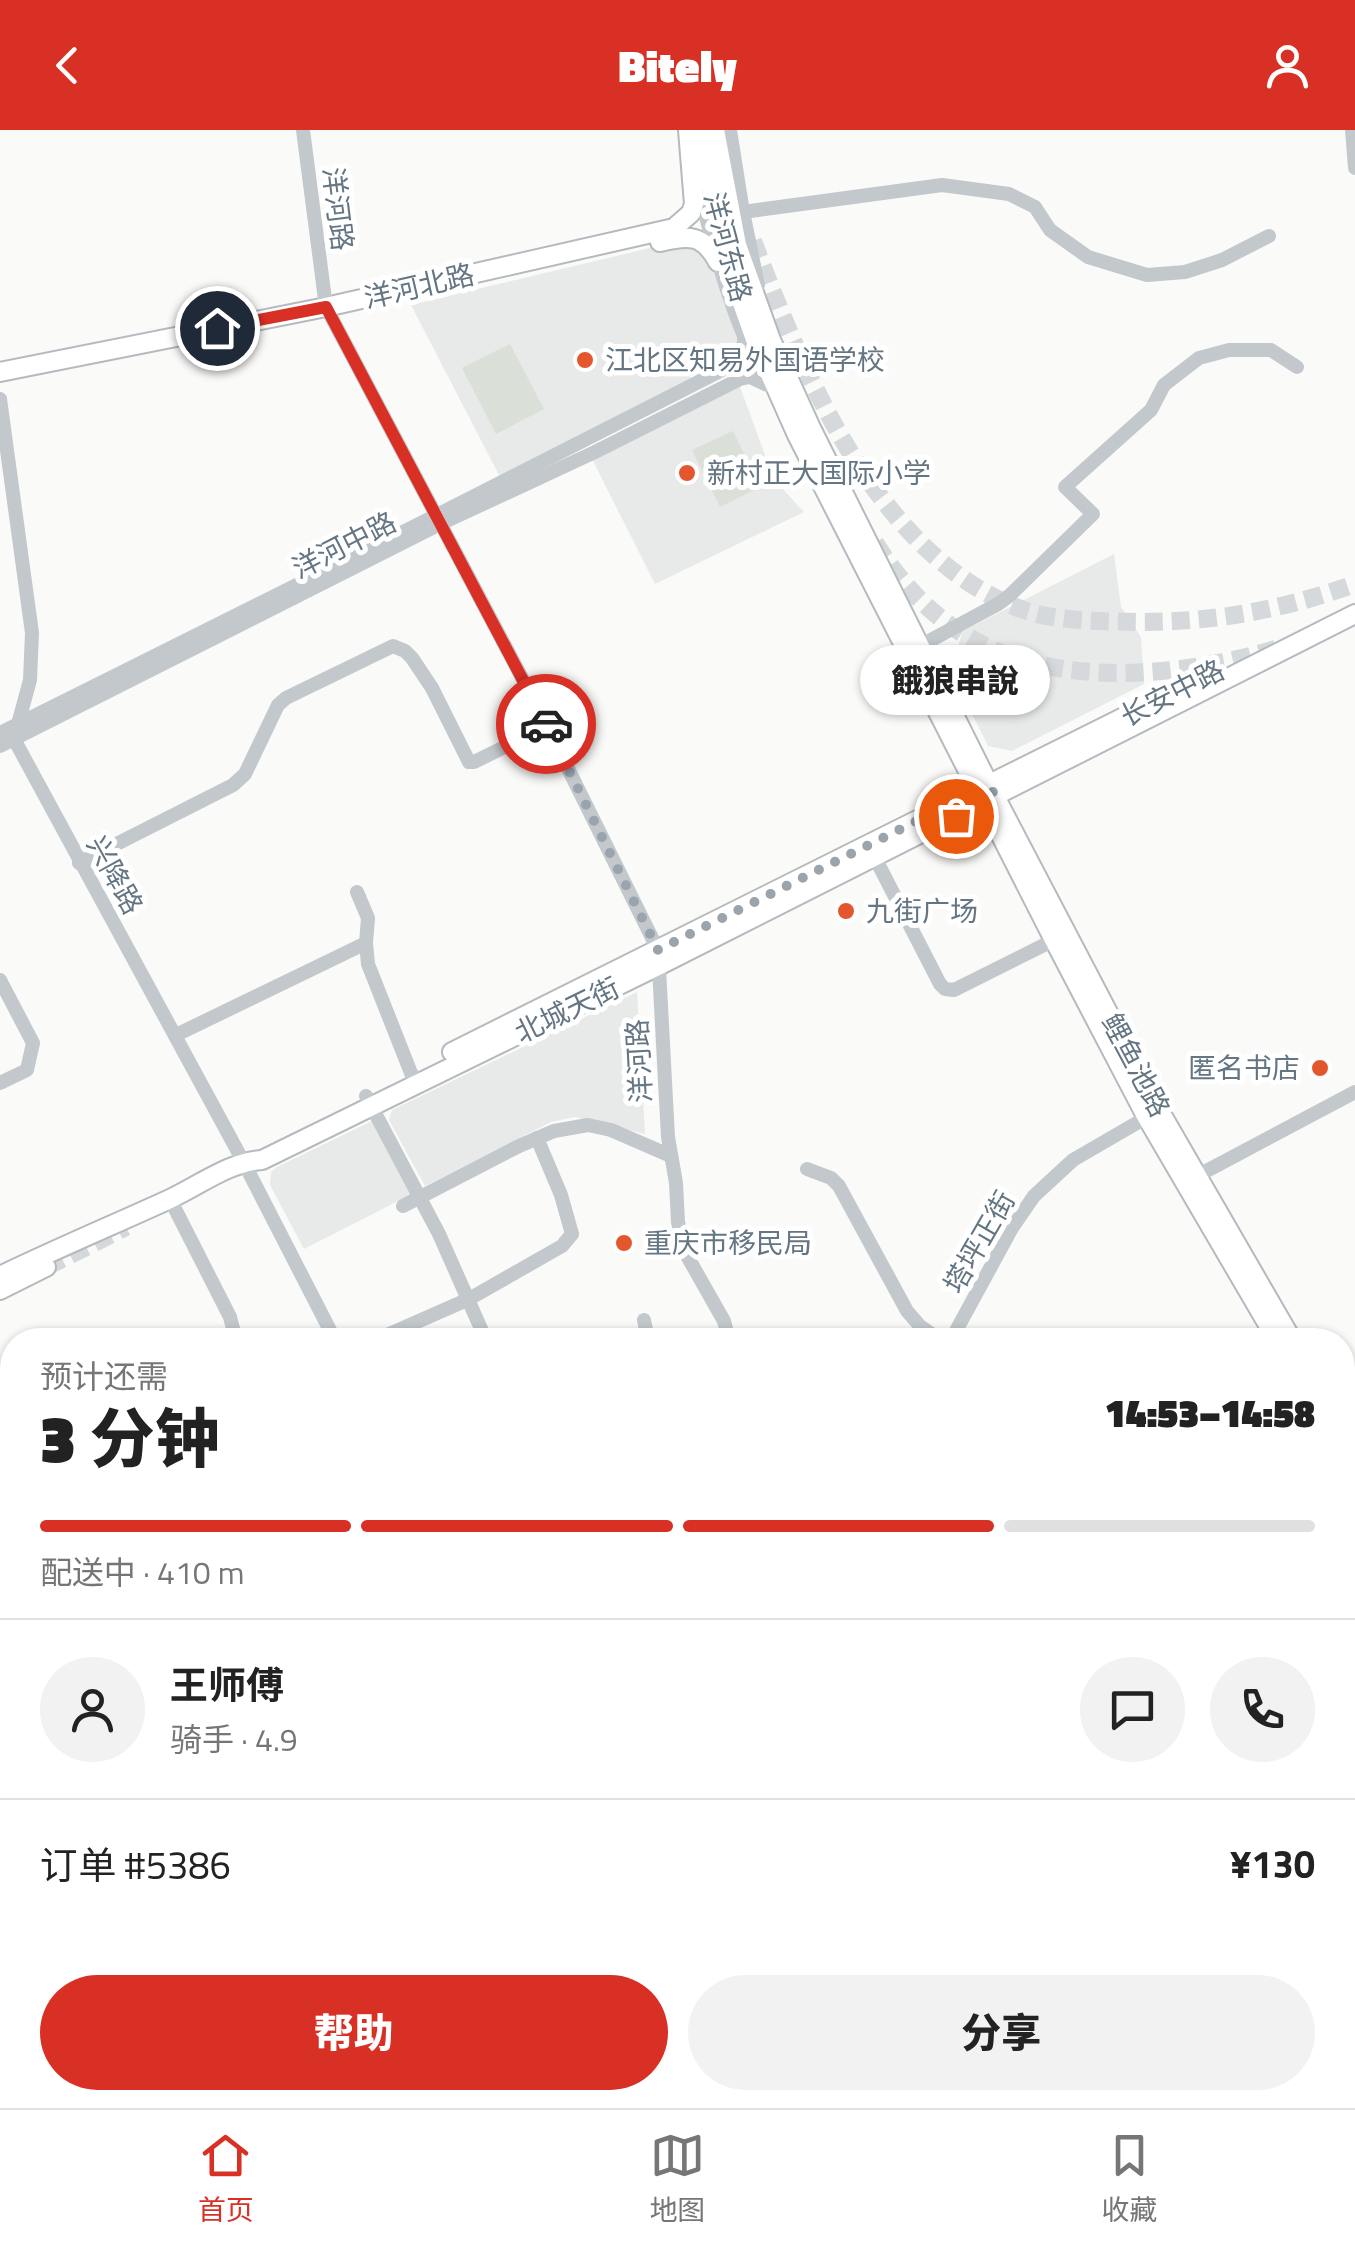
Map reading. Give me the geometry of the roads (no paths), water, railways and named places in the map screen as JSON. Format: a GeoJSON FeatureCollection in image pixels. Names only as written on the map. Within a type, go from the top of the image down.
{"type":"FeatureCollection","features":[{"type":"Feature","properties":{"kind":"main road","name":"洋河北路"},"geometry":{"type":"LineString","coordinates":[[0,372],[328,312],[674,228],[692,213],[694,204],[688,130]]}},
{"type":"Feature","properties":{"kind":"main road","name":"洋河东路"},"geometry":{"type":"LineString","coordinates":[[700,130],[710,186],[757,345],[797,435],[986,794]]}},
{"type":"Feature","properties":{"kind":"main road","name":"洋河东路"},"geometry":{"type":"LineString","coordinates":[[715,130],[737,246],[770,340],[920,646],[986,794]]}},
{"type":"Feature","properties":{"kind":"main road","name":"洋河北路"},"geometry":{"type":"LineString","coordinates":[[0,383],[676,238],[698,239],[710,248],[718,262]]}},
{"type":"Feature","properties":{"kind":"main road","name":"长安中路"},"geometry":{"type":"LineString","coordinates":[[986,794],[1355,601]]}},
{"type":"Feature","properties":{"kind":"main road","name":"长安中路"},"geometry":{"type":"LineString","coordinates":[[986,794],[1355,614]]}},
{"type":"Feature","properties":{"kind":"main road","name":"北城天街"},"geometry":{"type":"LineString","coordinates":[[0,1276],[170,1199],[243,1161],[262,1160],[414,1077],[986,794]]}},
{"type":"Feature","properties":{"kind":"main road","name":"鲤鱼池路"},"geometry":{"type":"LineString","coordinates":[[986,794],[1054,940],[1153,1113],[1197,1176],[1285,1328]]}},
{"type":"Feature","properties":{"kind":"main road","name":"鲤鱼池路"},"geometry":{"type":"LineString","coordinates":[[986,794],[1269,1328]]}},
{"type":"Feature","properties":{"kind":"main road"},"geometry":{"type":"LineString","coordinates":[[0,1290],[46,1268]]}},
{"type":"Feature","properties":{"kind":"street","name":"洋河路"},"geometry":{"type":"LineString","coordinates":[[303,130],[328,312],[547,726],[659,957],[663,1070],[678,1222],[686,1254],[726,1328]]}},
{"type":"Feature","properties":{"kind":"street"},"geometry":{"type":"LineString","coordinates":[[688,130],[698,187],[744,340],[797,435]]}},
{"type":"Feature","properties":{"kind":"street"},"geometry":{"type":"LineString","coordinates":[[730,130],[770,340]]}},
{"type":"Feature","properties":{"kind":"street"},"geometry":{"type":"LineString","coordinates":[[1352,130],[1355,168]]}},
{"type":"Feature","properties":{"kind":"street"},"geometry":{"type":"LineString","coordinates":[[744,212],[942,185],[1009,194],[1035,207],[1050,230],[1088,257],[1147,275],[1185,272],[1222,260],[1270,236]]}},
{"type":"Feature","properties":{"kind":"street","name":"洋河中路"},"geometry":{"type":"LineString","coordinates":[[5,739],[438,520],[732,364],[743,352],[744,340]]}},
{"type":"Feature","properties":{"kind":"street"},"geometry":{"type":"LineString","coordinates":[[920,646],[1010,596],[1093,514],[1065,487],[1151,410],[1164,384],[1199,358],[1229,350],[1271,350],[1297,367]]}},
{"type":"Feature","properties":{"kind":"street","name":"洋河中路"},"geometry":{"type":"LineString","coordinates":[[20,723],[740,379],[750,377],[767,385]]}},
{"type":"Feature","properties":{"kind":"street"},"geometry":{"type":"LineString","coordinates":[[0,398],[32,633],[30,680],[20,723],[5,739]]}},
{"type":"Feature","properties":{"kind":"street"},"geometry":{"type":"LineString","coordinates":[[80,864],[233,785],[245,774],[278,704],[393,646],[412,658],[432,688],[469,762],[547,726]]}},
{"type":"Feature","properties":{"kind":"street","name":"兴降路"},"geometry":{"type":"LineString","coordinates":[[5,739],[176,1035],[329,1328]]}},
{"type":"Feature","properties":{"kind":"street"},"geometry":{"type":"LineString","coordinates":[[872,851],[946,989],[954,990],[1054,940]]}},
{"type":"Feature","properties":{"kind":"street"},"geometry":{"type":"LineString","coordinates":[[357,892],[368,918],[368,964],[414,1077]]}},
{"type":"Feature","properties":{"kind":"street"},"geometry":{"type":"LineString","coordinates":[[176,1035],[366,943]]}},
{"type":"Feature","properties":{"kind":"street"},"geometry":{"type":"LineString","coordinates":[[0,980],[33,1043],[27,1070],[0,1083]]}},
{"type":"Feature","properties":{"kind":"street"},"geometry":{"type":"LineString","coordinates":[[1197,1176],[1355,1092]]}},
{"type":"Feature","properties":{"kind":"street"},"geometry":{"type":"LineString","coordinates":[[369,1100],[481,1328]]}},
{"type":"Feature","properties":{"kind":"street","name":"塔坪正街"},"geometry":{"type":"LineString","coordinates":[[958,1328],[1034,1196],[1073,1160],[1153,1113]]}},
{"type":"Feature","properties":{"kind":"street"},"geometry":{"type":"LineString","coordinates":[[403,1206],[554,1131],[588,1126],[611,1130],[670,1156]]}},
{"type":"Feature","properties":{"kind":"street"},"geometry":{"type":"LineString","coordinates":[[403,1328],[469,1299],[562,1246],[572,1234],[561,1195],[537,1138]]}},
{"type":"Feature","properties":{"kind":"street"},"geometry":{"type":"LineString","coordinates":[[806,1169],[831,1178],[839,1186],[908,1310],[923,1328]]}},
{"type":"Feature","properties":{"kind":"street"},"geometry":{"type":"LineString","coordinates":[[170,1199],[233,1328]]}},
{"type":"Feature","properties":{"kind":"street"},"geometry":{"type":"LineString","coordinates":[[644,1320],[646,1328]]}},
{"type":"Feature","properties":{"kind":"tunnel"},"geometry":{"type":"LineString","coordinates":[[753,241],[821,401],[851,453],[885,503],[924,546],[968,582],[1032,613],[1077,620],[1138,622],[1248,613],[1355,584]]}},
{"type":"Feature","properties":{"kind":"tunnel"},"geometry":{"type":"LineString","coordinates":[[875,543],[907,586],[936,615],[983,645],[1022,660],[1064,669],[1151,672],[1276,649]]}},
{"type":"Feature","properties":{"kind":"tunnel"},"geometry":{"type":"LineString","coordinates":[[46,1267],[126,1227]]}},
{"type":"Feature","properties":{"kind":"place","name":"江北区知易外国语学校"},"geometry":{"type":"Point","coordinates":[585,360]}},
{"type":"Feature","properties":{"kind":"place","name":"新村正大国际小学"},"geometry":{"type":"Point","coordinates":[687,473]}},
{"type":"Feature","properties":{"kind":"place","name":"餓狼串說"},"geometry":{"type":"Point","coordinates":[956,816]}},
{"type":"Feature","properties":{"kind":"place","name":"九街广场"},"geometry":{"type":"Point","coordinates":[846,911]}},
{"type":"Feature","properties":{"kind":"place","name":"匿名书店"},"geometry":{"type":"Point","coordinates":[1320,1068]}},
{"type":"Feature","properties":{"kind":"place","name":"重庆市移民局"},"geometry":{"type":"Point","coordinates":[624,1243]}}]}
